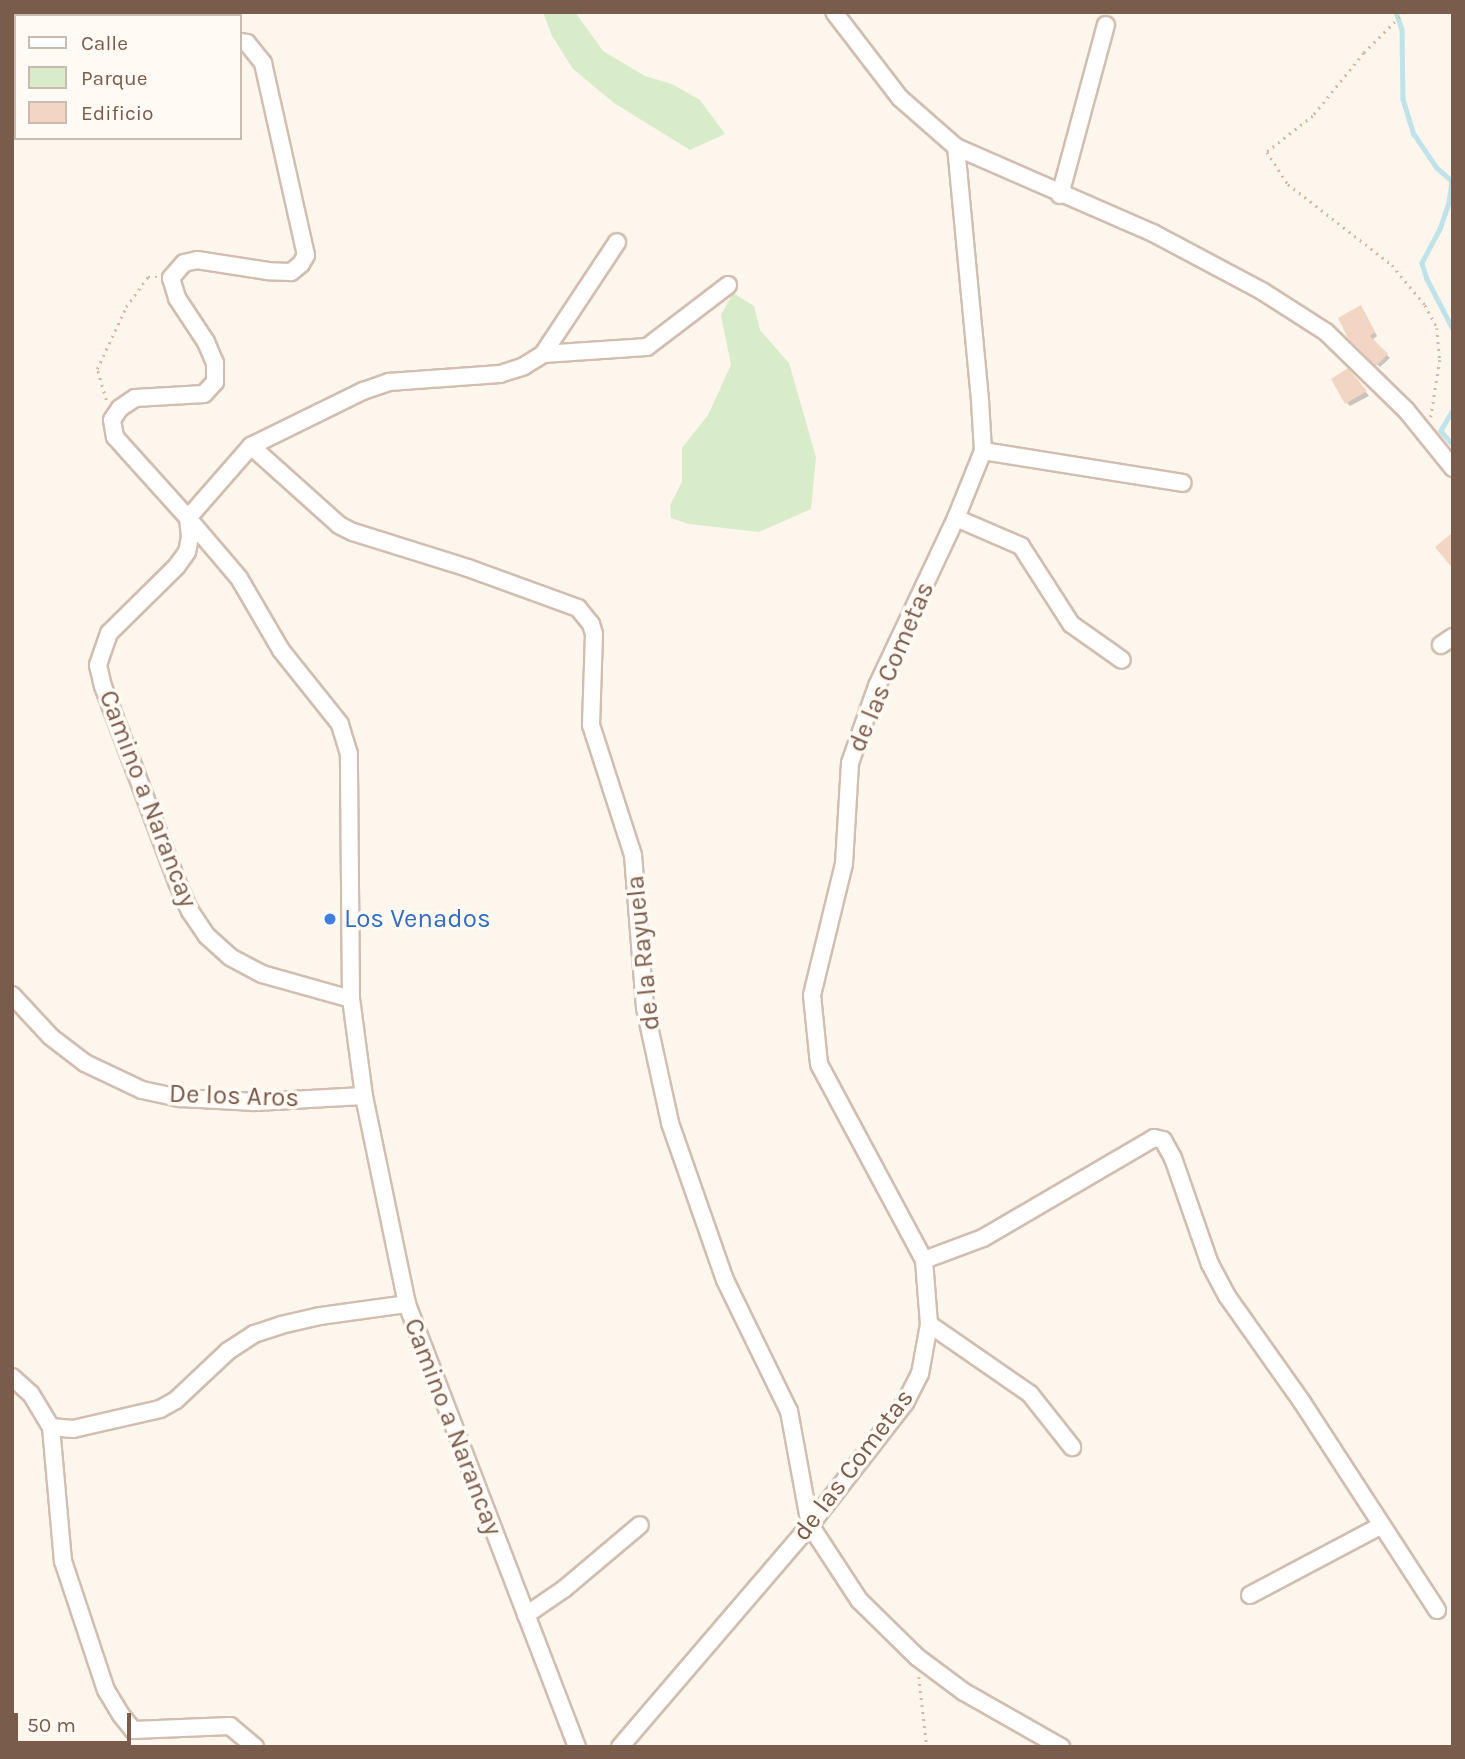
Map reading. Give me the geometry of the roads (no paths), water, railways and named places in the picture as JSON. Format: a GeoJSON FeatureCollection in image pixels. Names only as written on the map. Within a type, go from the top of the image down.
{"type":"FeatureCollection","features":[{"type":"Feature","properties":{"kind":"street"},"geometry":{"type":"LineString","coordinates":[[834,12],[900,98],[956,146],[1060,195],[1153,233],[1262,291],[1326,331],[1373,376],[1422,429],[1453,468]]}},
{"type":"Feature","properties":{"kind":"street"},"geometry":{"type":"LineString","coordinates":[[1060,195],[1106,25]]}},
{"type":"Feature","properties":{"kind":"street"},"geometry":{"type":"LineString","coordinates":[[242,42],[247,43],[263,63],[306,256],[301,264],[290,272],[197,260],[184,263],[171,278],[177,298],[206,342],[215,363],[215,382],[204,394],[135,398],[120,408],[112,420],[115,437],[188,518],[251,446],[363,391],[389,382],[500,374],[524,366],[543,354],[617,242]]}},
{"type":"Feature","properties":{"kind":"street","name":"de las Cometas"},"geometry":{"type":"LineString","coordinates":[[620,1747],[810,1525],[905,1403],[920,1374],[929,1324],[924,1260],[819,1063],[811,995],[844,864],[850,763],[877,686],[956,518],[982,450],[956,146]]}},
{"type":"Feature","properties":{"kind":"street"},"geometry":{"type":"LineString","coordinates":[[543,354],[647,347],[728,285]]}},
{"type":"Feature","properties":{"kind":"street","name":"de la Rayuela"},"geometry":{"type":"LineString","coordinates":[[251,446],[340,525],[353,532],[468,568],[578,608],[592,624],[591,725],[633,855],[645,1008],[670,1123],[726,1280],[789,1411],[810,1525],[859,1600],[917,1657],[964,1692],[1007,1713],[1043,1743],[1061,1747]]}},
{"type":"Feature","properties":{"kind":"street"},"geometry":{"type":"LineString","coordinates":[[982,450],[1182,483]]}},
{"type":"Feature","properties":{"kind":"street","name":"Camino a Narancay"},"geometry":{"type":"LineString","coordinates":[[188,518],[187,552],[109,633],[98,665],[103,686],[177,882],[190,911],[207,936],[230,957],[262,975],[351,999]]}},
{"type":"Feature","properties":{"kind":"street","name":"Camino a Narancay"},"geometry":{"type":"LineString","coordinates":[[188,518],[239,578],[281,650],[340,724],[349,754],[351,999],[364,1096],[407,1304],[578,1747]]}},
{"type":"Feature","properties":{"kind":"street"},"geometry":{"type":"LineString","coordinates":[[956,518],[1020,546],[1071,624],[1122,660]]}},
{"type":"Feature","properties":{"kind":"street","name":"De los Aros"},"geometry":{"type":"LineString","coordinates":[[12,995],[51,1037],[85,1063],[142,1090],[181,1098],[255,1102],[364,1096]]}},
{"type":"Feature","properties":{"kind":"street"},"geometry":{"type":"LineString","coordinates":[[924,1260],[983,1238],[1159,1137],[1168,1145],[1205,1251],[1227,1296],[1302,1402],[1437,1610]]}},
{"type":"Feature","properties":{"kind":"street"},"geometry":{"type":"LineString","coordinates":[[51,1427],[73,1429],[160,1409],[176,1400],[228,1351],[254,1334],[320,1316],[407,1304]]}},
{"type":"Feature","properties":{"kind":"street"},"geometry":{"type":"LineString","coordinates":[[929,1324],[1030,1394],[1072,1447]]}},
{"type":"Feature","properties":{"kind":"street"},"geometry":{"type":"LineString","coordinates":[[12,1377],[31,1394],[51,1427],[63,1561],[106,1690],[133,1730],[135,1747]]}},
{"type":"Feature","properties":{"kind":"street"},"geometry":{"type":"LineString","coordinates":[[526,1615],[564,1589],[640,1525]]}},
{"type":"Feature","properties":{"kind":"street"},"geometry":{"type":"LineString","coordinates":[[1250,1595],[1382,1525]]}},
{"type":"Feature","properties":{"kind":"street"},"geometry":{"type":"LineString","coordinates":[[133,1730],[230,1726],[255,1747]]}},
{"type":"Feature","properties":{"kind":"waterway"},"geometry":{"type":"LineString","coordinates":[[1396,12],[1402,29],[1403,99],[1414,134],[1436,167],[1452,181],[1449,203],[1440,229],[1422,263],[1427,279],[1453,329]]}},
{"type":"Feature","properties":{"kind":"waterway"},"geometry":{"type":"LineString","coordinates":[[1453,410],[1441,431],[1453,445]]}},
{"type":"Feature","properties":{"kind":"place","name":"Los Venados"},"geometry":{"type":"Point","coordinates":[330,919]}}]}
